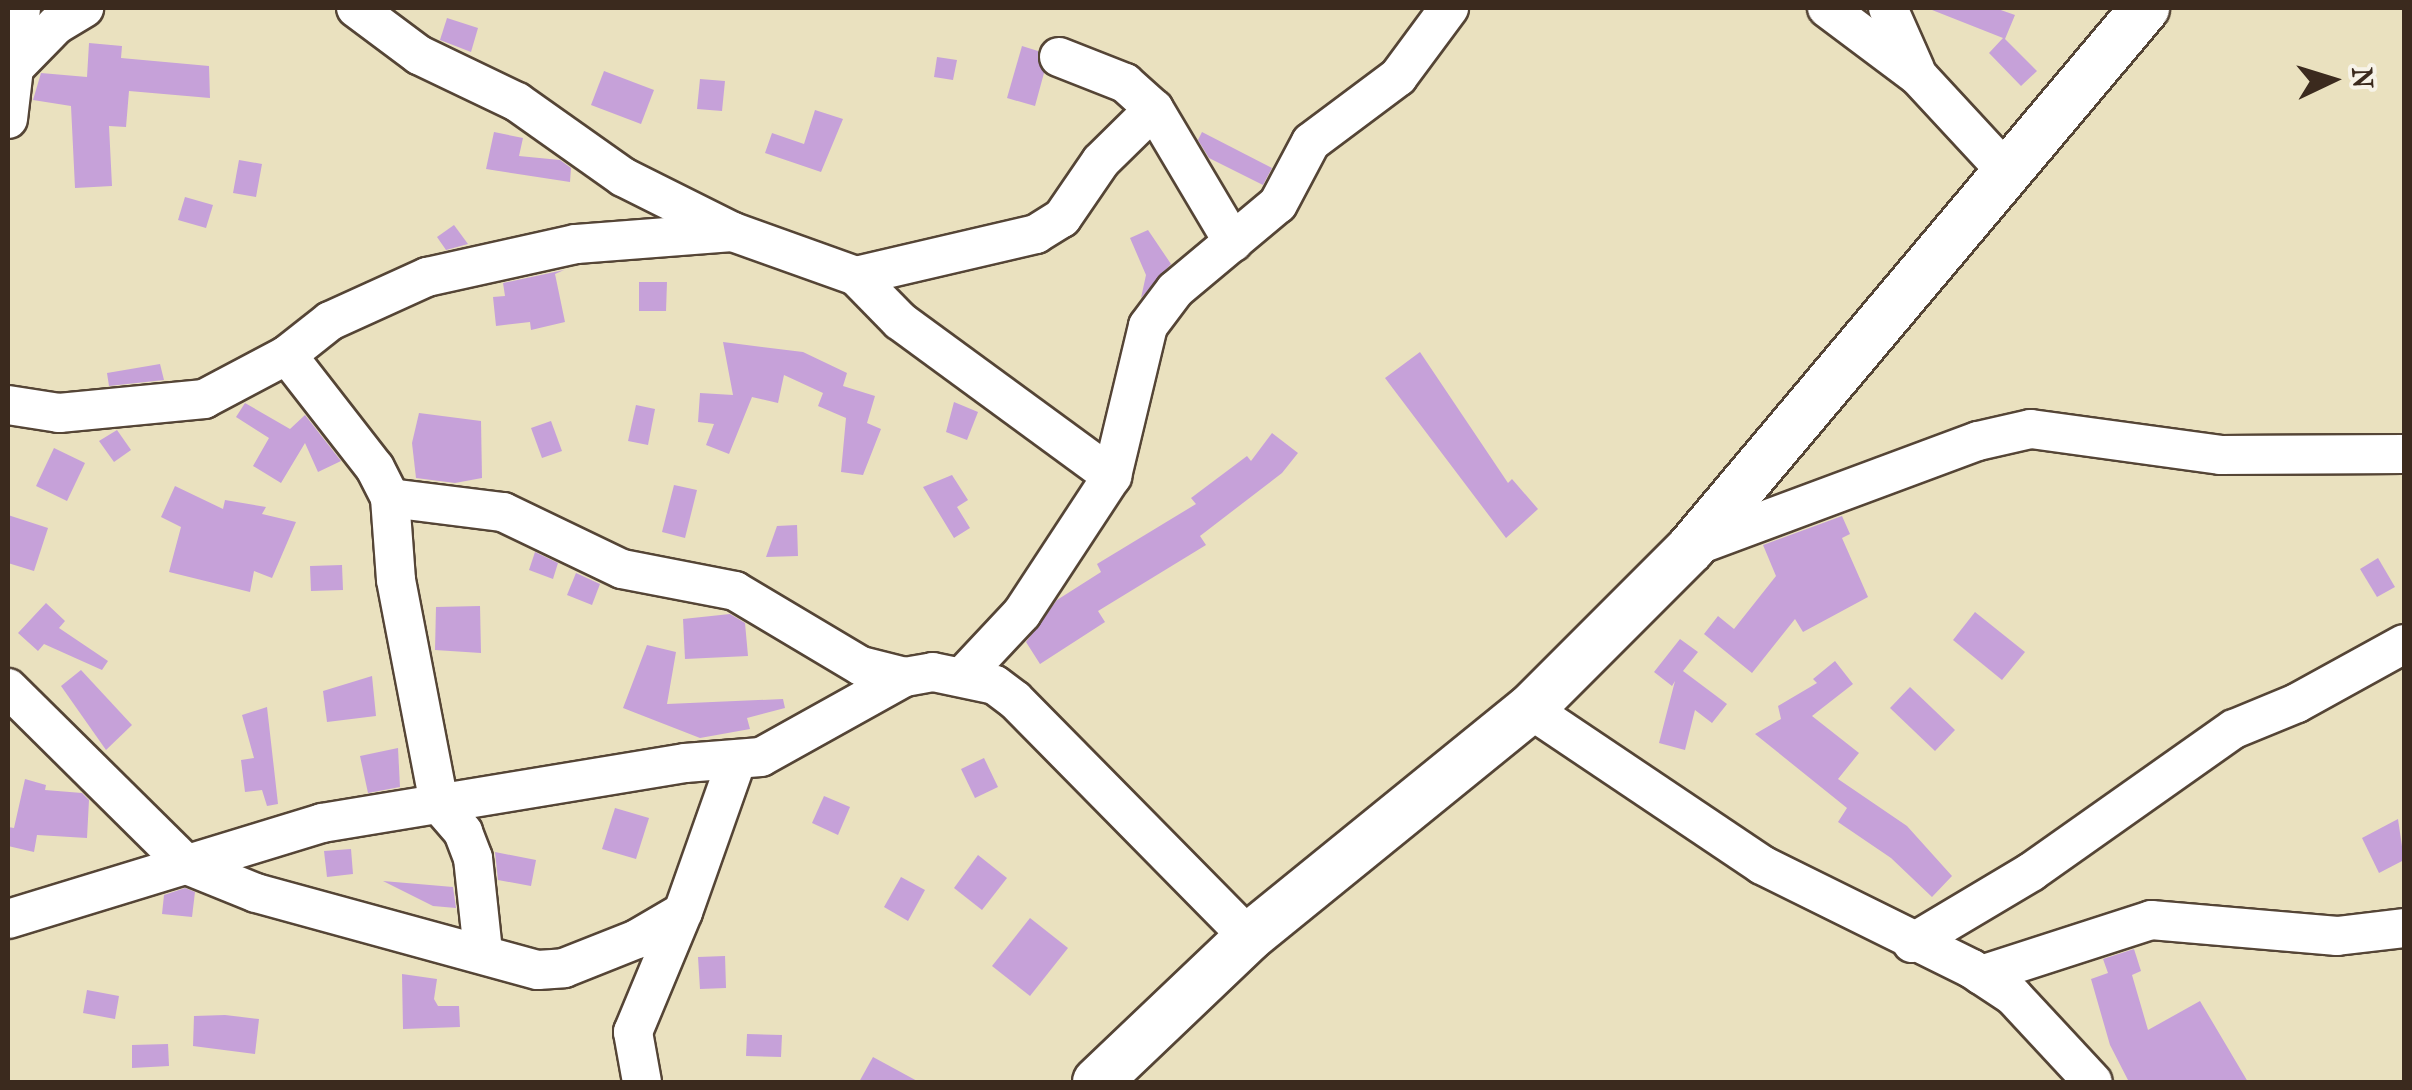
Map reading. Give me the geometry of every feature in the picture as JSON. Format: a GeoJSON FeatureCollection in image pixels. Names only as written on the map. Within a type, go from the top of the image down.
{"type":"FeatureCollection","features":[{"type":"Feature","properties":{"kind":"main road"},"geometry":{"type":"LineString","coordinates":[[1096,1082],[1249,937],[1530,708],[1690,548],[2145,8]]}},
{"type":"Feature","properties":{"kind":"street"},"geometry":{"type":"LineString","coordinates":[[8,119],[22,8]]}},
{"type":"Feature","properties":{"kind":"street"},"geometry":{"type":"LineString","coordinates":[[12,69],[84,8]]}},
{"type":"Feature","properties":{"kind":"street"},"geometry":{"type":"LineString","coordinates":[[356,8],[419,55],[517,102],[622,177],[733,232],[856,276],[900,321],[1112,476]]}},
{"type":"Feature","properties":{"kind":"street"},"geometry":{"type":"LineString","coordinates":[[964,675],[1022,613],[1112,476],[1148,326],[1175,290],[1278,204],[1311,142],[1398,77],[1448,8]]}},
{"type":"Feature","properties":{"kind":"street"},"geometry":{"type":"LineString","coordinates":[[1826,8],[1918,76],[2007,172]]}},
{"type":"Feature","properties":{"kind":"street"},"geometry":{"type":"LineString","coordinates":[[1888,8],[1918,76]]}},
{"type":"Feature","properties":{"kind":"street"},"geometry":{"type":"LineString","coordinates":[[1059,58],[1124,83],[1154,109],[1232,242]]}},
{"type":"Feature","properties":{"kind":"street"},"geometry":{"type":"LineString","coordinates":[[856,276],[1036,234],[1062,218],[1101,161],[1154,109]]}},
{"type":"Feature","properties":{"kind":"street"},"geometry":{"type":"LineString","coordinates":[[8,405],[59,414],[204,399],[287,355],[330,321],[427,277],[576,244],[733,232]]}},
{"type":"Feature","properties":{"kind":"street"},"geometry":{"type":"LineString","coordinates":[[287,355],[364,454],[390,498],[396,580],[439,804],[462,832],[473,858],[483,952]]}},
{"type":"Feature","properties":{"kind":"street"},"geometry":{"type":"LineString","coordinates":[[1690,548],[1978,442],[2031,429],[2220,456],[2404,454]]}},
{"type":"Feature","properties":{"kind":"street"},"geometry":{"type":"LineString","coordinates":[[390,498],[502,512],[622,569],[736,592],[861,666],[905,677],[964,675],[1015,700],[1249,937]]}},
{"type":"Feature","properties":{"kind":"street"},"geometry":{"type":"LineString","coordinates":[[1912,943],[2031,872],[2220,738],[2404,644]]}},
{"type":"Feature","properties":{"kind":"street"},"geometry":{"type":"LineString","coordinates":[[8,918],[322,823],[686,763],[736,762],[786,746],[905,677]]}},
{"type":"Feature","properties":{"kind":"street"},"geometry":{"type":"LineString","coordinates":[[8,688],[187,865],[256,893],[538,970],[564,968],[638,939],[683,912]]}},
{"type":"Feature","properties":{"kind":"street"},"geometry":{"type":"LineString","coordinates":[[1530,708],[1762,865],[1981,975],[2013,996],[2073,1075]]}},
{"type":"Feature","properties":{"kind":"street"},"geometry":{"type":"LineString","coordinates":[[642,1082],[634,1032],[683,912],[736,762]]}},
{"type":"Feature","properties":{"kind":"street"},"geometry":{"type":"LineString","coordinates":[[1981,975],[2151,920],[2337,936],[2404,928]]}},
{"type":"Feature","properties":{"kind":"building"},"geometry":{"type":"Polygon","coordinates":[[[1927,8],[1995,8],[2015,15],[2005,39],[2037,71],[2021,86],[1989,53],[2003,38],[1927,8]]]}},
{"type":"Feature","properties":{"kind":"building"},"geometry":{"type":"Polygon","coordinates":[[[447,18],[478,28],[471,52],[440,40],[447,18]]]}},
{"type":"Feature","properties":{"kind":"building"},"geometry":{"type":"Polygon","coordinates":[[[89,43],[122,46],[121,58],[209,66],[210,98],[129,91],[126,127],[109,126],[112,186],[75,188],[71,106],[33,100],[41,73],[87,77],[89,43]]]}},
{"type":"Feature","properties":{"kind":"building"},"geometry":{"type":"Polygon","coordinates":[[[1022,46],[1038,51],[1044,73],[1035,106],[1007,98],[1022,46]]]}},
{"type":"Feature","properties":{"kind":"building"},"geometry":{"type":"Polygon","coordinates":[[[937,57],[957,60],[953,80],[934,77],[937,57]]]}},
{"type":"Feature","properties":{"kind":"building"},"geometry":{"type":"Polygon","coordinates":[[[604,71],[654,90],[641,124],[591,105],[604,71]]]}},
{"type":"Feature","properties":{"kind":"building"},"geometry":{"type":"Polygon","coordinates":[[[700,79],[725,81],[722,111],[697,109],[700,79]]]}},
{"type":"Feature","properties":{"kind":"building"},"geometry":{"type":"Polygon","coordinates":[[[815,110],[843,119],[821,172],[765,153],[772,133],[804,144],[815,110]]]}},
{"type":"Feature","properties":{"kind":"building"},"geometry":{"type":"Polygon","coordinates":[[[494,132],[523,138],[519,156],[560,160],[571,168],[570,182],[486,169],[494,132]]]}},
{"type":"Feature","properties":{"kind":"building"},"geometry":{"type":"Polygon","coordinates":[[[1202,132],[1272,168],[1263,185],[1209,158],[1198,140],[1202,132]]]}},
{"type":"Feature","properties":{"kind":"building"},"geometry":{"type":"Polygon","coordinates":[[[239,160],[262,164],[256,197],[233,193],[239,160]]]}},
{"type":"Feature","properties":{"kind":"building"},"geometry":{"type":"Polygon","coordinates":[[[185,197],[213,205],[206,228],[178,220],[185,197]]]}},
{"type":"Feature","properties":{"kind":"building"},"geometry":{"type":"Polygon","coordinates":[[[454,225],[468,244],[446,250],[437,237],[454,225]]]}},
{"type":"Feature","properties":{"kind":"building"},"geometry":{"type":"Polygon","coordinates":[[[1148,230],[1171,264],[1141,298],[1146,275],[1130,238],[1148,230]]]}},
{"type":"Feature","properties":{"kind":"building"},"geometry":{"type":"Polygon","coordinates":[[[564,270],[555,274],[565,322],[531,330],[530,322],[496,326],[493,297],[505,296],[503,283],[564,270]]]}},
{"type":"Feature","properties":{"kind":"building"},"geometry":{"type":"Polygon","coordinates":[[[639,282],[667,282],[666,311],[639,311],[639,282]]]}},
{"type":"Feature","properties":{"kind":"building"},"geometry":{"type":"Polygon","coordinates":[[[723,342],[803,352],[847,373],[843,386],[875,396],[867,423],[881,429],[863,475],[841,472],[846,418],[818,406],[823,393],[784,375],[778,403],[752,397],[729,454],[706,445],[714,424],[698,422],[700,393],[733,395],[723,342]]]}},
{"type":"Feature","properties":{"kind":"building"},"geometry":{"type":"Polygon","coordinates":[[[1420,352],[1508,483],[1512,479],[1538,509],[1506,538],[1385,378],[1420,352]]]}},
{"type":"Feature","properties":{"kind":"building"},"geometry":{"type":"Polygon","coordinates":[[[160,364],[164,380],[109,386],[107,373],[160,364]]]}},
{"type":"Feature","properties":{"kind":"building"},"geometry":{"type":"Polygon","coordinates":[[[954,402],[978,412],[967,440],[946,432],[954,402]]]}},
{"type":"Feature","properties":{"kind":"building"},"geometry":{"type":"Polygon","coordinates":[[[245,403],[290,429],[305,415],[341,461],[318,472],[305,443],[281,483],[253,466],[269,438],[236,417],[245,403]]]}},
{"type":"Feature","properties":{"kind":"building"},"geometry":{"type":"Polygon","coordinates":[[[636,405],[655,409],[648,445],[628,441],[636,405]]]}},
{"type":"Feature","properties":{"kind":"building"},"geometry":{"type":"Polygon","coordinates":[[[419,413],[481,421],[482,478],[455,483],[416,478],[412,443],[419,413]]]}},
{"type":"Feature","properties":{"kind":"building"},"geometry":{"type":"Polygon","coordinates":[[[551,421],[562,451],[542,458],[531,428],[551,421]]]}},
{"type":"Feature","properties":{"kind":"building"},"geometry":{"type":"Polygon","coordinates":[[[117,430],[131,450],[114,462],[99,441],[117,430]]]}},
{"type":"Feature","properties":{"kind":"building"},"geometry":{"type":"Polygon","coordinates":[[[1272,433],[1298,453],[1282,473],[1200,536],[1206,545],[1098,611],[1105,622],[1040,664],[1026,642],[1057,600],[1101,572],[1097,564],[1196,504],[1191,498],[1247,456],[1251,461],[1272,433]]]}},
{"type":"Feature","properties":{"kind":"building"},"geometry":{"type":"Polygon","coordinates":[[[54,448],[85,463],[67,501],[36,486],[54,448]]]}},
{"type":"Feature","properties":{"kind":"building"},"geometry":{"type":"Polygon","coordinates":[[[952,475],[968,500],[957,507],[970,528],[954,538],[923,487],[952,475]]]}},
{"type":"Feature","properties":{"kind":"building"},"geometry":{"type":"Polygon","coordinates":[[[674,485],[697,490],[685,538],[662,532],[674,485]]]}},
{"type":"Feature","properties":{"kind":"building"},"geometry":{"type":"Polygon","coordinates":[[[175,486],[223,509],[225,500],[266,507],[262,514],[296,522],[272,578],[254,571],[250,592],[169,572],[181,527],[161,517],[175,486]]]}},
{"type":"Feature","properties":{"kind":"building"},"geometry":{"type":"Polygon","coordinates":[[[8,515],[48,528],[34,571],[8,563],[8,515]]]}},
{"type":"Feature","properties":{"kind":"building"},"geometry":{"type":"Polygon","coordinates":[[[1842,516],[1850,534],[1842,538],[1868,597],[1803,632],[1795,619],[1752,673],[1704,634],[1718,616],[1734,629],[1776,576],[1763,545],[1842,516]]]}},
{"type":"Feature","properties":{"kind":"building"},"geometry":{"type":"Polygon","coordinates":[[[797,525],[798,556],[766,557],[777,526],[797,525]]]}},
{"type":"Feature","properties":{"kind":"building"},"geometry":{"type":"Polygon","coordinates":[[[535,552],[558,563],[553,579],[529,570],[535,552]]]}},
{"type":"Feature","properties":{"kind":"building"},"geometry":{"type":"Polygon","coordinates":[[[2378,558],[2395,587],[2377,597],[2360,569],[2378,558]]]}},
{"type":"Feature","properties":{"kind":"building"},"geometry":{"type":"Polygon","coordinates":[[[342,565],[343,590],[311,591],[310,566],[342,565]]]}},
{"type":"Feature","properties":{"kind":"building"},"geometry":{"type":"Polygon","coordinates":[[[576,573],[600,584],[592,605],[567,595],[576,573]]]}},
{"type":"Feature","properties":{"kind":"building"},"geometry":{"type":"Polygon","coordinates":[[[46,603],[65,621],[59,628],[108,661],[102,670],[44,644],[38,651],[18,633],[46,603]]]}},
{"type":"Feature","properties":{"kind":"building"},"geometry":{"type":"Polygon","coordinates":[[[480,606],[481,653],[435,650],[436,607],[480,606]]]}},
{"type":"Feature","properties":{"kind":"building"},"geometry":{"type":"Polygon","coordinates":[[[1975,612],[2025,652],[2002,680],[1953,640],[1975,612]]]}},
{"type":"Feature","properties":{"kind":"building"},"geometry":{"type":"Polygon","coordinates":[[[730,614],[745,623],[748,656],[685,659],[683,619],[730,614]]]}},
{"type":"Feature","properties":{"kind":"building"},"geometry":{"type":"Polygon","coordinates":[[[1680,639],[1698,652],[1683,671],[1727,704],[1712,723],[1695,710],[1685,750],[1659,743],[1675,681],[1672,686],[1654,672],[1680,639]]]}},
{"type":"Feature","properties":{"kind":"building"},"geometry":{"type":"Polygon","coordinates":[[[647,645],[676,652],[667,704],[783,699],[785,708],[747,718],[750,729],[700,738],[623,708],[647,645]]]}},
{"type":"Feature","properties":{"kind":"building"},"geometry":{"type":"Polygon","coordinates":[[[1835,661],[1853,684],[1812,716],[1859,753],[1838,779],[1907,826],[1952,876],[1932,897],[1891,858],[1838,822],[1847,808],[1755,734],[1781,719],[1778,706],[1817,683],[1813,679],[1835,661]]]}},
{"type":"Feature","properties":{"kind":"building"},"geometry":{"type":"Polygon","coordinates":[[[81,670],[132,725],[106,750],[61,686],[81,670]]]}},
{"type":"Feature","properties":{"kind":"building"},"geometry":{"type":"Polygon","coordinates":[[[372,676],[376,716],[327,722],[323,691],[372,676]]]}},
{"type":"Feature","properties":{"kind":"building"},"geometry":{"type":"Polygon","coordinates":[[[1910,687],[1955,730],[1935,751],[1890,708],[1910,687]]]}},
{"type":"Feature","properties":{"kind":"building"},"geometry":{"type":"Polygon","coordinates":[[[267,707],[278,804],[267,806],[262,790],[245,792],[241,760],[254,758],[242,715],[267,707]]]}},
{"type":"Feature","properties":{"kind":"building"},"geometry":{"type":"Polygon","coordinates":[[[398,748],[400,787],[368,793],[360,756],[398,748]]]}},
{"type":"Feature","properties":{"kind":"building"},"geometry":{"type":"Polygon","coordinates":[[[984,758],[998,787],[975,798],[961,769],[984,758]]]}},
{"type":"Feature","properties":{"kind":"building"},"geometry":{"type":"Polygon","coordinates":[[[25,779],[46,785],[45,790],[82,793],[89,800],[87,838],[37,835],[34,852],[8,846],[8,827],[14,828],[25,779]]]}},
{"type":"Feature","properties":{"kind":"building"},"geometry":{"type":"Polygon","coordinates":[[[824,796],[850,807],[838,835],[812,823],[824,796]]]}},
{"type":"Feature","properties":{"kind":"building"},"geometry":{"type":"Polygon","coordinates":[[[615,808],[649,818],[636,859],[602,849],[615,808]]]}},
{"type":"Feature","properties":{"kind":"building"},"geometry":{"type":"Polygon","coordinates":[[[2398,819],[2404,860],[2379,873],[2362,838],[2398,819]]]}},
{"type":"Feature","properties":{"kind":"building"},"geometry":{"type":"Polygon","coordinates":[[[351,849],[353,874],[327,877],[324,851],[351,849]]]}},
{"type":"Feature","properties":{"kind":"building"},"geometry":{"type":"Polygon","coordinates":[[[495,852],[536,860],[531,886],[498,880],[495,852]]]}},
{"type":"Feature","properties":{"kind":"building"},"geometry":{"type":"Polygon","coordinates":[[[978,855],[1007,878],[982,910],[954,888],[978,855]]]}},
{"type":"Feature","properties":{"kind":"building"},"geometry":{"type":"Polygon","coordinates":[[[901,877],[925,890],[908,921],[884,907],[901,877]]]}},
{"type":"Feature","properties":{"kind":"building"},"geometry":{"type":"Polygon","coordinates":[[[383,881],[453,887],[456,908],[433,906],[383,881]]]}},
{"type":"Feature","properties":{"kind":"building"},"geometry":{"type":"Polygon","coordinates":[[[185,888],[195,892],[192,917],[162,914],[164,895],[185,888]]]}},
{"type":"Feature","properties":{"kind":"building"},"geometry":{"type":"Polygon","coordinates":[[[1030,918],[1068,948],[1030,996],[992,966],[1030,918]]]}},
{"type":"Feature","properties":{"kind":"building"},"geometry":{"type":"Polygon","coordinates":[[[2134,949],[2141,971],[2132,975],[2148,1030],[2200,1001],[2248,1082],[2129,1082],[2110,1045],[2091,979],[2108,973],[2103,959],[2134,949]]]}},
{"type":"Feature","properties":{"kind":"building"},"geometry":{"type":"Polygon","coordinates":[[[725,956],[726,988],[700,989],[698,957],[725,956]]]}},
{"type":"Feature","properties":{"kind":"building"},"geometry":{"type":"Polygon","coordinates":[[[402,974],[437,979],[434,999],[438,1006],[459,1006],[460,1027],[403,1029],[402,974]]]}},
{"type":"Feature","properties":{"kind":"building"},"geometry":{"type":"Polygon","coordinates":[[[87,990],[119,996],[115,1019],[83,1013],[87,990]]]}},
{"type":"Feature","properties":{"kind":"building"},"geometry":{"type":"Polygon","coordinates":[[[194,1016],[259,1019],[255,1054],[193,1046],[194,1016]]]}},
{"type":"Feature","properties":{"kind":"building"},"geometry":{"type":"Polygon","coordinates":[[[747,1034],[782,1035],[781,1057],[746,1056],[747,1034]]]}},
{"type":"Feature","properties":{"kind":"building"},"geometry":{"type":"Polygon","coordinates":[[[168,1044],[169,1066],[132,1068],[132,1045],[168,1044]]]}},
{"type":"Feature","properties":{"kind":"building"},"geometry":{"type":"Polygon","coordinates":[[[873,1057],[919,1082],[859,1082],[873,1057]]]}}]}
